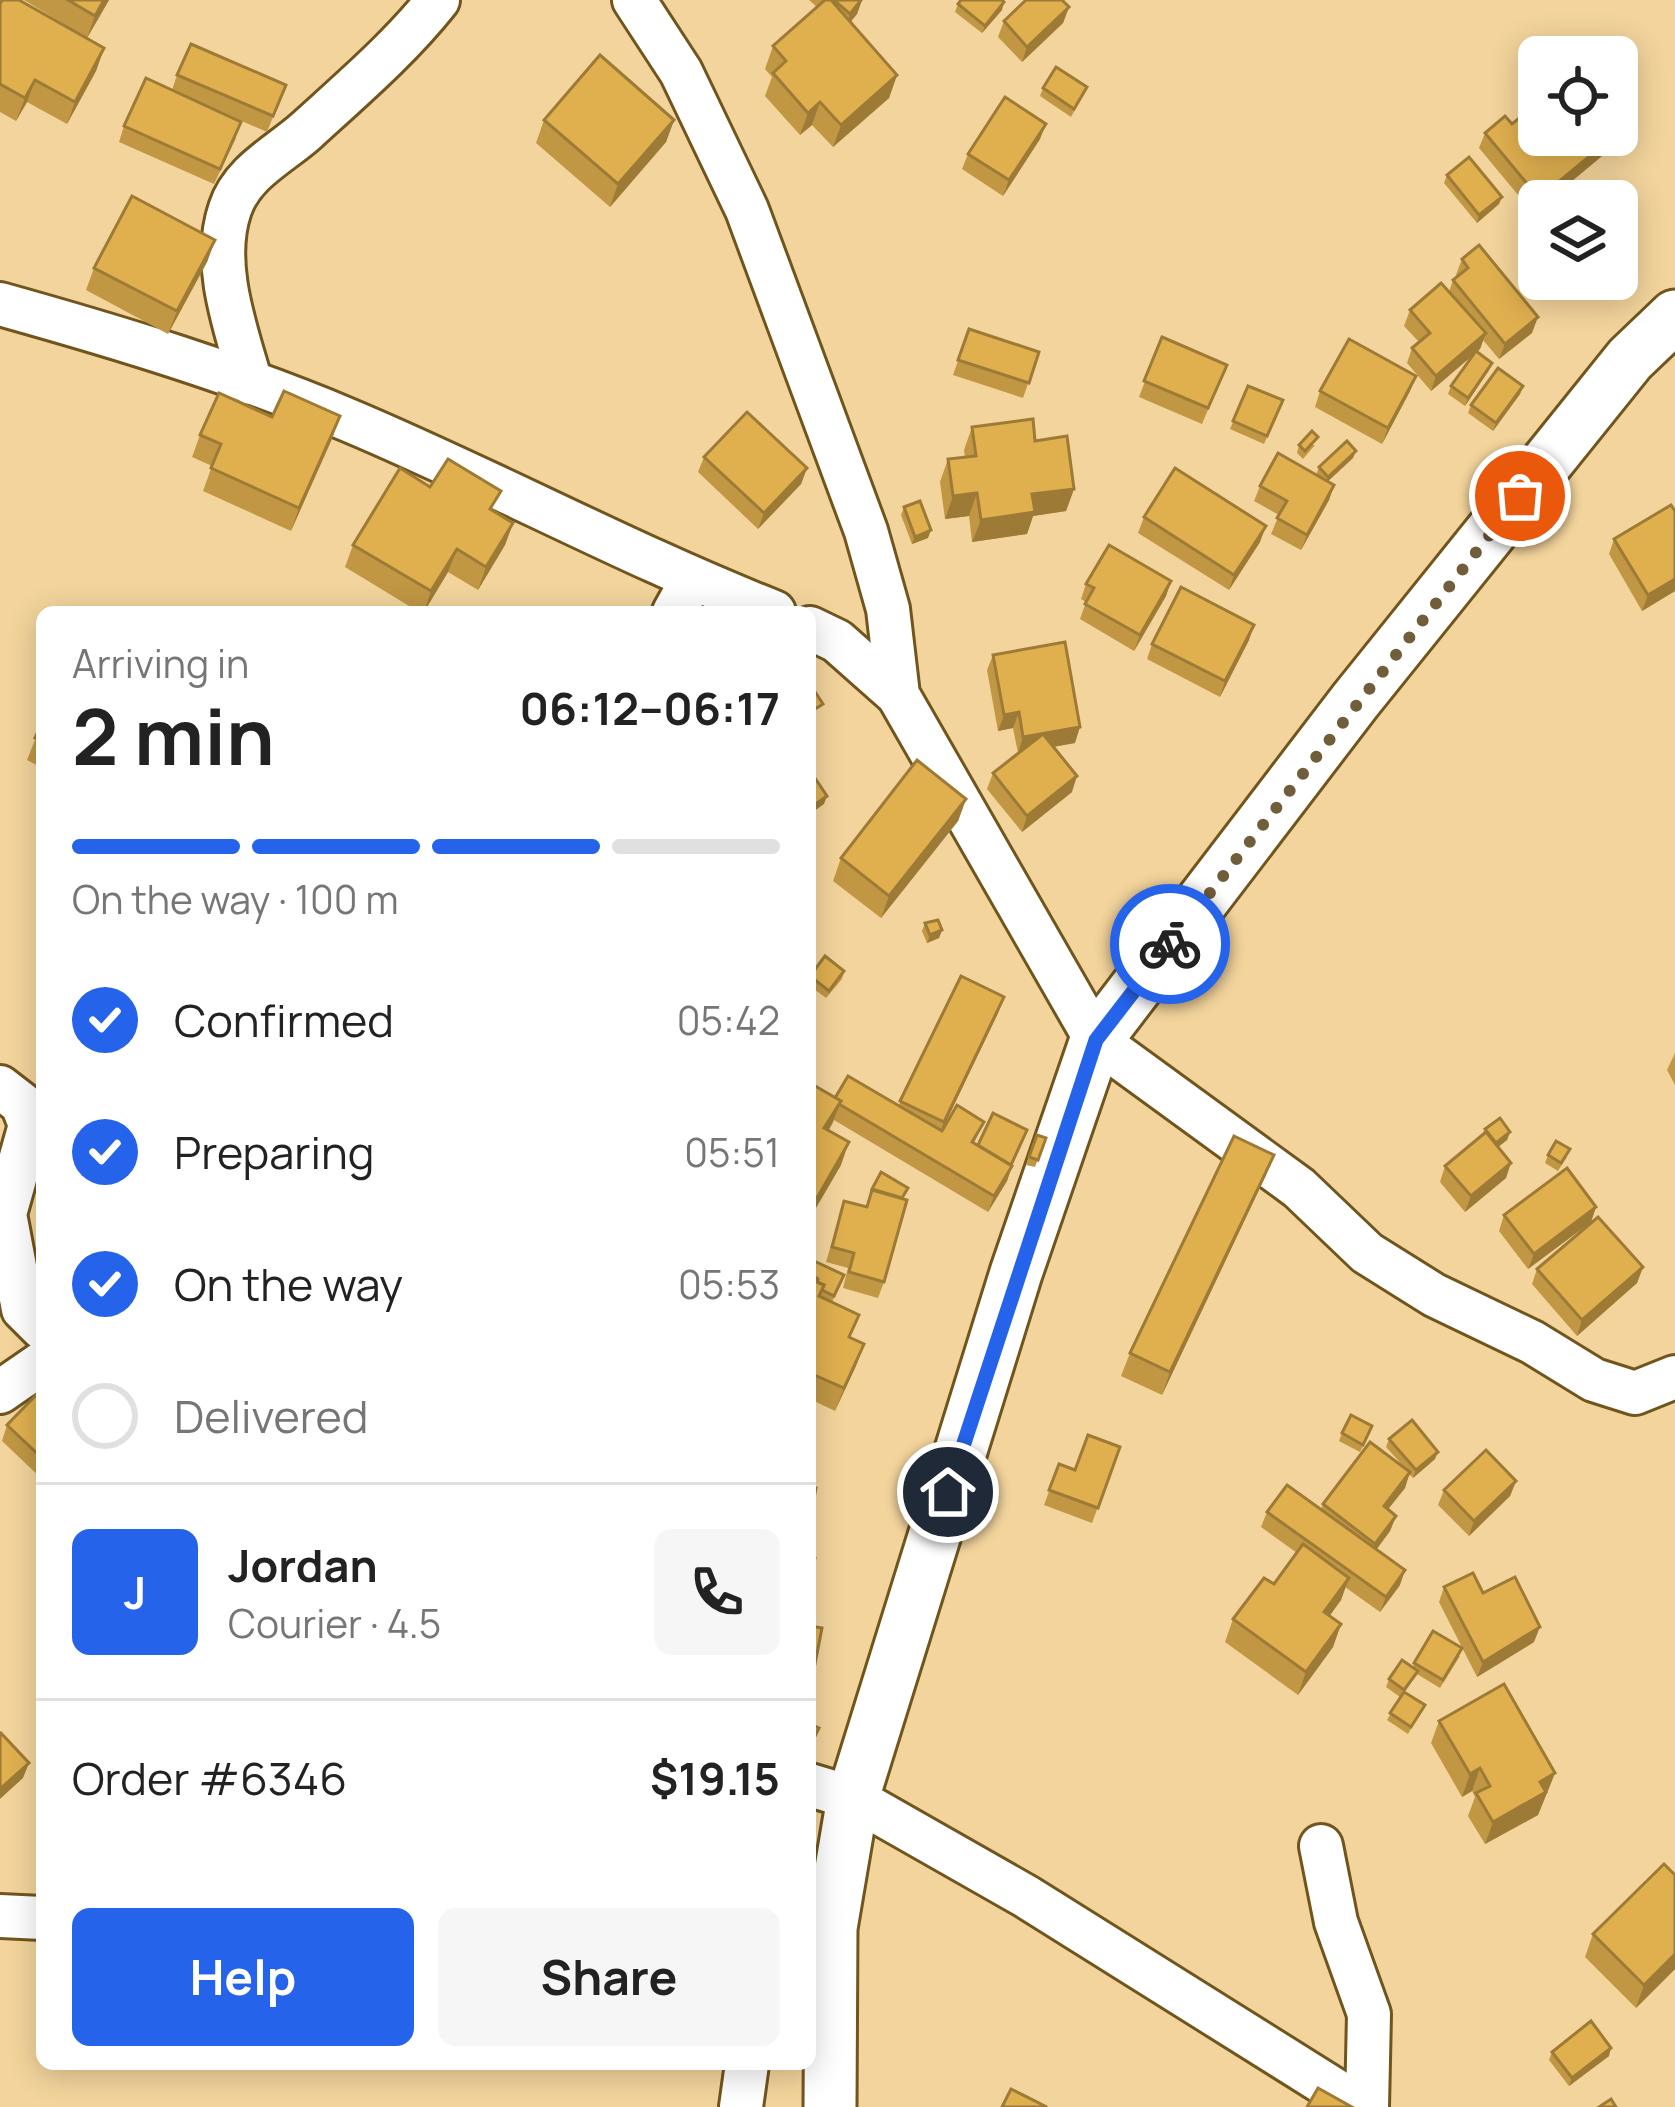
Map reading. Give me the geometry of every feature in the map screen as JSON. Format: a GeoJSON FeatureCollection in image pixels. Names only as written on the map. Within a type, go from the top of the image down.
{"type":"FeatureCollection","features":[{"type":"Feature","properties":{"kind":"street"},"geometry":{"type":"LineString","coordinates":[[251,382],[232,315],[223,249],[230,208],[250,174],[335,105],[439,0]]}},
{"type":"Feature","properties":{"kind":"street"},"geometry":{"type":"LineString","coordinates":[[634,0],[681,72],[748,210],[866,531],[888,609],[898,695]]}},
{"type":"Feature","properties":{"kind":"street"},"geometry":{"type":"LineString","coordinates":[[0,304],[165,349],[348,420],[683,596],[740,606]]}},
{"type":"Feature","properties":{"kind":"street"},"geometry":{"type":"LineString","coordinates":[[830,2107],[832,1791],[1096,1040],[1355,701],[1630,359],[1675,316]]}},
{"type":"Feature","properties":{"kind":"street"},"geometry":{"type":"LineString","coordinates":[[816,631],[837,641],[898,695],[1096,1040],[1299,1188],[1367,1253],[1433,1295],[1532,1342],[1594,1381],[1634,1393],[1675,1377]]}},
{"type":"Feature","properties":{"kind":"street"},"geometry":{"type":"LineString","coordinates":[[21,1092],[30,1125],[4,1214],[22,1312]]}},
{"type":"Feature","properties":{"kind":"street"},"geometry":{"type":"LineString","coordinates":[[0,1392],[36,1367]]}},
{"type":"Feature","properties":{"kind":"street"},"geometry":{"type":"LineString","coordinates":[[832,1791],[1027,1897],[1364,2107],[1369,2014],[1336,1922],[1321,1846]]}},
{"type":"Feature","properties":{"kind":"street"},"geometry":{"type":"LineString","coordinates":[[0,1916],[36,1918]]}},
{"type":"Feature","properties":{"kind":"street"},"geometry":{"type":"LineString","coordinates":[[741,2107],[746,2070]]}},
{"type":"Feature","properties":{"kind":"building"},"geometry":{"type":"Polygon","coordinates":[[[2,0],[19,0],[104,48],[75,102],[35,80],[25,98],[0,84],[2,0]]]}},
{"type":"Feature","properties":{"kind":"building"},"geometry":{"type":"Polygon","coordinates":[[[68,0],[104,0],[95,16],[68,0]]]}},
{"type":"Feature","properties":{"kind":"building"},"geometry":{"type":"Polygon","coordinates":[[[825,0],[831,0],[897,75],[841,125],[820,102],[808,113],[773,73],[786,61],[773,46],[825,0]]]}},
{"type":"Feature","properties":{"kind":"building"},"geometry":{"type":"Polygon","coordinates":[[[834,0],[861,0],[850,14],[834,0]]]}},
{"type":"Feature","properties":{"kind":"building"},"geometry":{"type":"Polygon","coordinates":[[[961,0],[1004,2],[985,26],[958,4],[961,0]]]}},
{"type":"Feature","properties":{"kind":"building"},"geometry":{"type":"Polygon","coordinates":[[[1026,0],[1062,0],[1069,7],[1027,47],[1004,21],[1026,0]]]}},
{"type":"Feature","properties":{"kind":"building"},"geometry":{"type":"Polygon","coordinates":[[[191,44],[286,85],[273,116],[177,75],[191,44]]]}},
{"type":"Feature","properties":{"kind":"building"},"geometry":{"type":"Polygon","coordinates":[[[600,55],[674,120],[618,184],[544,120],[600,55]]]}},
{"type":"Feature","properties":{"kind":"building"},"geometry":{"type":"Polygon","coordinates":[[[1056,67],[1087,87],[1074,109],[1043,88],[1056,67]]]}},
{"type":"Feature","properties":{"kind":"building"},"geometry":{"type":"Polygon","coordinates":[[[146,78],[241,122],[220,169],[124,126],[146,78]]]}},
{"type":"Feature","properties":{"kind":"building"},"geometry":{"type":"Polygon","coordinates":[[[1005,97],[1046,124],[1009,180],[968,154],[1005,97]]]}},
{"type":"Feature","properties":{"kind":"building"},"geometry":{"type":"Polygon","coordinates":[[[1505,116],[1512,124],[1518,119],[1518,156],[1590,156],[1561,180],[1524,180],[1485,133],[1505,116]]]}},
{"type":"Feature","properties":{"kind":"building"},"geometry":{"type":"Polygon","coordinates":[[[1469,157],[1502,197],[1479,215],[1447,175],[1469,157]]]}},
{"type":"Feature","properties":{"kind":"building"},"geometry":{"type":"Polygon","coordinates":[[[132,196],[215,240],[177,311],[94,268],[132,196]]]}},
{"type":"Feature","properties":{"kind":"building"},"geometry":{"type":"Polygon","coordinates":[[[1479,245],[1518,293],[1518,300],[1524,300],[1538,317],[1505,344],[1453,280],[1468,268],[1462,259],[1479,245]]]}},
{"type":"Feature","properties":{"kind":"building"},"geometry":{"type":"Polygon","coordinates":[[[1441,283],[1486,333],[1436,376],[1412,348],[1430,333],[1410,310],[1441,283]]]}},
{"type":"Feature","properties":{"kind":"building"},"geometry":{"type":"Polygon","coordinates":[[[969,329],[1039,352],[1029,383],[958,360],[969,329]]]}},
{"type":"Feature","properties":{"kind":"building"},"geometry":{"type":"Polygon","coordinates":[[[1162,337],[1227,365],[1208,408],[1144,381],[1162,337]]]}},
{"type":"Feature","properties":{"kind":"building"},"geometry":{"type":"Polygon","coordinates":[[[1349,339],[1416,376],[1388,428],[1320,391],[1349,339]]]}},
{"type":"Feature","properties":{"kind":"building"},"geometry":{"type":"Polygon","coordinates":[[[1476,351],[1492,363],[1468,398],[1451,386],[1476,351]]]}},
{"type":"Feature","properties":{"kind":"building"},"geometry":{"type":"Polygon","coordinates":[[[1498,368],[1523,386],[1496,423],[1471,405],[1498,368]]]}},
{"type":"Feature","properties":{"kind":"building"},"geometry":{"type":"Polygon","coordinates":[[[1248,386],[1283,400],[1267,436],[1233,421],[1248,386]]]}},
{"type":"Feature","properties":{"kind":"building"},"geometry":{"type":"Polygon","coordinates":[[[284,391],[340,416],[299,508],[211,468],[221,444],[200,435],[219,393],[272,417],[284,391]]]}},
{"type":"Feature","properties":{"kind":"building"},"geometry":{"type":"Polygon","coordinates":[[[747,412],[807,468],[764,513],[704,457],[747,412]]]}},
{"type":"Feature","properties":{"kind":"building"},"geometry":{"type":"Polygon","coordinates":[[[1033,419],[1035,441],[1067,436],[1074,489],[1032,494],[1035,512],[981,520],[977,493],[953,496],[948,459],[976,456],[972,427],[1033,419]]]}},
{"type":"Feature","properties":{"kind":"building"},"geometry":{"type":"Polygon","coordinates":[[[1312,431],[1318,437],[1305,451],[1299,445],[1312,431]]]}},
{"type":"Feature","properties":{"kind":"building"},"geometry":{"type":"Polygon","coordinates":[[[1347,441],[1356,451],[1328,477],[1319,467],[1347,441]]]}},
{"type":"Feature","properties":{"kind":"building"},"geometry":{"type":"Polygon","coordinates":[[[1278,453],[1334,485],[1307,535],[1277,518],[1287,501],[1260,486],[1278,453]]]}},
{"type":"Feature","properties":{"kind":"building"},"geometry":{"type":"Polygon","coordinates":[[[448,459],[501,491],[490,509],[513,523],[486,567],[457,549],[431,591],[353,545],[400,468],[430,487],[448,459]]]}},
{"type":"Feature","properties":{"kind":"building"},"geometry":{"type":"Polygon","coordinates":[[[1175,468],[1266,526],[1234,575],[1144,517],[1175,468]]]}},
{"type":"Feature","properties":{"kind":"building"},"geometry":{"type":"Polygon","coordinates":[[[920,501],[931,530],[915,537],[904,507],[920,501]]]}},
{"type":"Feature","properties":{"kind":"building"},"geometry":{"type":"Polygon","coordinates":[[[1671,505],[1675,511],[1675,579],[1648,595],[1614,539],[1671,505]]]}},
{"type":"Feature","properties":{"kind":"building"},"geometry":{"type":"Polygon","coordinates":[[[1109,545],[1171,581],[1140,635],[1085,604],[1094,588],[1086,584],[1109,545]]]}},
{"type":"Feature","properties":{"kind":"building"},"geometry":{"type":"Polygon","coordinates":[[[1181,587],[1254,625],[1225,681],[1152,644],[1181,587]]]}},
{"type":"Feature","properties":{"kind":"building"},"geometry":{"type":"Polygon","coordinates":[[[1065,642],[1080,727],[1023,737],[1019,712],[1004,715],[993,655],[1065,642]]]}},
{"type":"Feature","properties":{"kind":"building"},"geometry":{"type":"Polygon","coordinates":[[[1043,734],[1077,776],[1027,816],[993,773],[1043,734]]]}},
{"type":"Feature","properties":{"kind":"building"},"geometry":{"type":"Polygon","coordinates":[[[917,760],[966,799],[889,896],[841,858],[917,760]]]}},
{"type":"Feature","properties":{"kind":"building"},"geometry":{"type":"Polygon","coordinates":[[[816,780],[827,796],[816,804],[816,780]]]}},
{"type":"Feature","properties":{"kind":"building"},"geometry":{"type":"Polygon","coordinates":[[[938,920],[942,930],[930,935],[925,923],[938,920]]]}},
{"type":"Feature","properties":{"kind":"building"},"geometry":{"type":"Polygon","coordinates":[[[825,956],[844,971],[829,991],[816,981],[816,968],[825,956]]]}},
{"type":"Feature","properties":{"kind":"building"},"geometry":{"type":"Polygon","coordinates":[[[961,976],[1004,997],[944,1122],[900,1101],[961,976]]]}},
{"type":"Feature","properties":{"kind":"building"},"geometry":{"type":"Polygon","coordinates":[[[848,1076],[942,1131],[957,1105],[984,1122],[972,1142],[1012,1166],[994,1196],[839,1104],[835,1098],[848,1076]]]}},
{"type":"Feature","properties":{"kind":"building"},"geometry":{"type":"Polygon","coordinates":[[[816,1086],[841,1101],[824,1128],[849,1142],[817,1198],[816,1086]]]}},
{"type":"Feature","properties":{"kind":"building"},"geometry":{"type":"Polygon","coordinates":[[[993,1113],[1027,1130],[1011,1165],[978,1145],[993,1113]]]}},
{"type":"Feature","properties":{"kind":"building"},"geometry":{"type":"Polygon","coordinates":[[[1500,1118],[1510,1132],[1496,1143],[1485,1129],[1500,1118]]]}},
{"type":"Feature","properties":{"kind":"building"},"geometry":{"type":"Polygon","coordinates":[[[1486,1132],[1511,1163],[1471,1196],[1445,1166],[1486,1132]]]}},
{"type":"Feature","properties":{"kind":"building"},"geometry":{"type":"Polygon","coordinates":[[[1037,1135],[1046,1138],[1038,1160],[1029,1157],[1037,1135]]]}},
{"type":"Feature","properties":{"kind":"building"},"geometry":{"type":"Polygon","coordinates":[[[1234,1136],[1274,1155],[1170,1372],[1130,1353],[1234,1136]]]}},
{"type":"Feature","properties":{"kind":"building"},"geometry":{"type":"Polygon","coordinates":[[[1556,1141],[1570,1149],[1561,1163],[1548,1155],[1556,1141]]]}},
{"type":"Feature","properties":{"kind":"building"},"geometry":{"type":"Polygon","coordinates":[[[1567,1168],[1596,1207],[1534,1254],[1504,1215],[1567,1168]]]}},
{"type":"Feature","properties":{"kind":"building"},"geometry":{"type":"Polygon","coordinates":[[[881,1172],[908,1188],[902,1198],[872,1189],[881,1172]]]}},
{"type":"Feature","properties":{"kind":"building"},"geometry":{"type":"Polygon","coordinates":[[[872,1190],[907,1200],[884,1282],[849,1272],[854,1253],[832,1247],[844,1201],[867,1207],[872,1190]]]}},
{"type":"Feature","properties":{"kind":"building"},"geometry":{"type":"Polygon","coordinates":[[[1598,1217],[1643,1267],[1582,1320],[1537,1269],[1598,1217]]]}},
{"type":"Feature","properties":{"kind":"building"},"geometry":{"type":"Polygon","coordinates":[[[816,1262],[844,1275],[834,1296],[822,1290],[816,1262]]]}},
{"type":"Feature","properties":{"kind":"building"},"geometry":{"type":"Polygon","coordinates":[[[816,1282],[824,1285],[819,1296],[859,1315],[849,1337],[864,1344],[844,1388],[816,1376],[816,1282]]]}},
{"type":"Feature","properties":{"kind":"building"},"geometry":{"type":"Polygon","coordinates":[[[36,1395],[36,1452],[7,1425],[36,1395]]]}},
{"type":"Feature","properties":{"kind":"building"},"geometry":{"type":"Polygon","coordinates":[[[1351,1415],[1372,1426],[1363,1445],[1342,1433],[1351,1415]]]}},
{"type":"Feature","properties":{"kind":"building"},"geometry":{"type":"Polygon","coordinates":[[[1412,1420],[1438,1452],[1416,1470],[1389,1439],[1412,1420]]]}},
{"type":"Feature","properties":{"kind":"building"},"geometry":{"type":"Polygon","coordinates":[[[1088,1435],[1120,1447],[1098,1508],[1049,1490],[1059,1464],[1075,1470],[1088,1435]]]}},
{"type":"Feature","properties":{"kind":"building"},"geometry":{"type":"Polygon","coordinates":[[[1370,1442],[1410,1472],[1384,1506],[1396,1516],[1375,1544],[1323,1504],[1370,1442]]]}},
{"type":"Feature","properties":{"kind":"building"},"geometry":{"type":"Polygon","coordinates":[[[1486,1450],[1516,1481],[1474,1521],[1444,1490],[1486,1450]]]}},
{"type":"Feature","properties":{"kind":"building"},"geometry":{"type":"Polygon","coordinates":[[[1287,1485],[1405,1570],[1386,1597],[1267,1512],[1287,1485]]]}},
{"type":"Feature","properties":{"kind":"building"},"geometry":{"type":"Polygon","coordinates":[[[1303,1544],[1349,1578],[1324,1612],[1341,1624],[1306,1672],[1233,1619],[1264,1578],[1274,1584],[1303,1544]]]}},
{"type":"Feature","properties":{"kind":"building"},"geometry":{"type":"Polygon","coordinates":[[[1473,1573],[1483,1593],[1515,1577],[1540,1627],[1483,1662],[1444,1587],[1473,1573]]]}},
{"type":"Feature","properties":{"kind":"building"},"geometry":{"type":"Polygon","coordinates":[[[816,1627],[822,1628],[816,1659],[816,1627]]]}},
{"type":"Feature","properties":{"kind":"building"},"geometry":{"type":"Polygon","coordinates":[[[1433,1631],[1462,1648],[1443,1680],[1414,1663],[1433,1631]]]}},
{"type":"Feature","properties":{"kind":"building"},"geometry":{"type":"Polygon","coordinates":[[[1402,1660],[1418,1671],[1404,1690],[1389,1679],[1402,1660]]]}},
{"type":"Feature","properties":{"kind":"building"},"geometry":{"type":"Polygon","coordinates":[[[1504,1684],[1555,1773],[1540,1782],[1546,1792],[1493,1822],[1476,1793],[1490,1786],[1480,1768],[1470,1774],[1439,1721],[1504,1684]]]}},
{"type":"Feature","properties":{"kind":"building"},"geometry":{"type":"Polygon","coordinates":[[[1404,1692],[1425,1705],[1411,1727],[1390,1713],[1404,1692]]]}},
{"type":"Feature","properties":{"kind":"building"},"geometry":{"type":"Polygon","coordinates":[[[0,1734],[29,1763],[0,1789],[0,1734]]]}},
{"type":"Feature","properties":{"kind":"building"},"geometry":{"type":"Polygon","coordinates":[[[1664,1864],[1675,1875],[1675,1954],[1644,1985],[1593,1934],[1664,1864]]]}},
{"type":"Feature","properties":{"kind":"building"},"geometry":{"type":"Polygon","coordinates":[[[1591,2021],[1611,2048],[1572,2078],[1552,2052],[1591,2021]]]}},
{"type":"Feature","properties":{"kind":"building"},"geometry":{"type":"Polygon","coordinates":[[[1318,2088],[1352,2107],[1307,2107],[1318,2088]]]}},
{"type":"Feature","properties":{"kind":"building"},"geometry":{"type":"Polygon","coordinates":[[[1011,2089],[1047,2107],[1002,2107],[1011,2089]]]}},
{"type":"Feature","properties":{"kind":"way so far"},"geometry":{"type":"LineString","coordinates":[[1170,944],[1355,701],[1520,496]]}},
{"type":"Feature","properties":{"kind":"route"},"geometry":{"type":"LineString","coordinates":[[948,1492],[1096,1040],[1170,944]]}}]}
